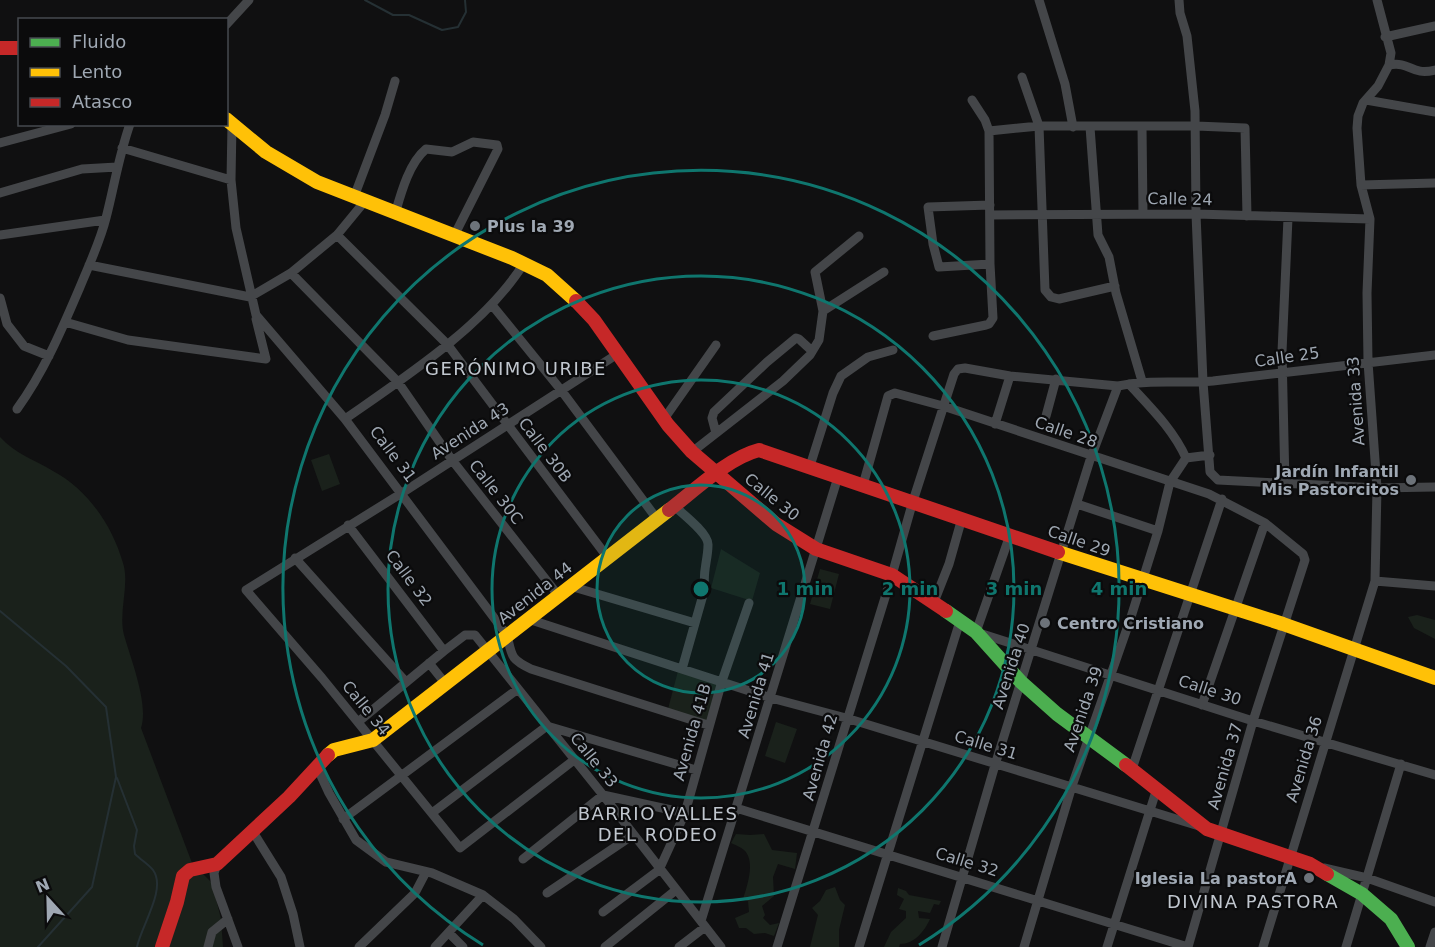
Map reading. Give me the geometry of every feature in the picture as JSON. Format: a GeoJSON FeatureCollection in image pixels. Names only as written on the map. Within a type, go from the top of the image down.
{"type":"FeatureCollection","features":[{"type":"Feature","properties":{"kind":"street"},"geometry":{"type":"LineString","coordinates":[[228,23],[249,0]]}},
{"type":"Feature","properties":{"kind":"street"},"geometry":{"type":"LineString","coordinates":[[1039,0],[1065,84],[1072,127]]}},
{"type":"Feature","properties":{"kind":"street"},"geometry":{"type":"LineString","coordinates":[[1179,0],[1180,13],[1187,36],[1196,126],[1196,214],[1203,382],[1210,472],[1218,480],[1377,488],[1435,487]]}},
{"type":"Feature","properties":{"kind":"street"},"geometry":{"type":"LineString","coordinates":[[1377,0],[1391,53],[1389,65],[1399,63],[1415,71],[1435,70]]}},
{"type":"Feature","properties":{"kind":"street"},"geometry":{"type":"LineString","coordinates":[[1385,37],[1435,26]]}},
{"type":"Feature","properties":{"kind":"street"},"geometry":{"type":"LineString","coordinates":[[0,48],[18,48]]}},
{"type":"Feature","properties":{"kind":"street","name":"Avenida 33"},"geometry":{"type":"LineString","coordinates":[[1375,581],[1377,488],[1368,362],[1367,293],[1370,219],[1362,185],[1357,128],[1358,116],[1363,103],[1378,86],[1389,65]]}},
{"type":"Feature","properties":{"kind":"street"},"geometry":{"type":"LineString","coordinates":[[1022,77],[1039,126],[1045,290],[1048,295],[1059,299],[1115,286]]}},
{"type":"Feature","properties":{"kind":"street"},"geometry":{"type":"LineString","coordinates":[[89,265],[250,297],[291,273],[336,235],[359,199],[395,81]]}},
{"type":"Feature","properties":{"kind":"street"},"geometry":{"type":"LineString","coordinates":[[933,336],[989,324],[993,318],[990,264],[989,131],[972,100]]}},
{"type":"Feature","properties":{"kind":"street"},"geometry":{"type":"LineString","coordinates":[[1366,100],[1435,112]]}},
{"type":"Feature","properties":{"kind":"street","name":"Calle 30"},"geometry":{"type":"LineString","coordinates":[[229,121],[266,152],[317,182],[524,263],[547,275],[594,320],[664,419],[692,452],[776,524],[816,549],[892,575],[934,602],[976,632],[1021,682],[1088,738],[1157,788],[1207,829]]}},
{"type":"Feature","properties":{"kind":"street","name":"Calle 31"},"geometry":{"type":"LineString","coordinates":[[229,121],[231,180],[236,228],[250,297],[256,315],[345,419],[402,493],[507,635],[516,662],[531,669],[708,725]]}},
{"type":"Feature","properties":{"kind":"street"},"geometry":{"type":"LineString","coordinates":[[0,143],[64,126]]}},
{"type":"Feature","properties":{"kind":"street"},"geometry":{"type":"LineString","coordinates":[[17,410],[34,386],[49,356],[89,265],[105,220],[129,126]]}},
{"type":"Feature","properties":{"kind":"street"},"geometry":{"type":"LineString","coordinates":[[989,131],[1039,126],[1245,128],[1247,216]]}},
{"type":"Feature","properties":{"kind":"street"},"geometry":{"type":"LineString","coordinates":[[1142,126],[1143,214]]}},
{"type":"Feature","properties":{"kind":"street"},"geometry":{"type":"LineString","coordinates":[[892,575],[943,406],[954,374],[958,369],[1118,386],[1142,381],[1109,257],[1098,235],[1090,127]]}},
{"type":"Feature","properties":{"kind":"street"},"geometry":{"type":"LineString","coordinates":[[395,214],[418,158],[426,149],[452,152],[473,142],[497,145],[498,149],[486,176],[454,236]]}},
{"type":"Feature","properties":{"kind":"street"},"geometry":{"type":"LineString","coordinates":[[122,148],[231,180]]}},
{"type":"Feature","properties":{"kind":"street"},"geometry":{"type":"LineString","coordinates":[[0,193],[82,169],[117,168]]}},
{"type":"Feature","properties":{"kind":"street"},"geometry":{"type":"LineString","coordinates":[[1362,185],[1435,183]]}},
{"type":"Feature","properties":{"kind":"street"},"geometry":{"type":"LineString","coordinates":[[990,205],[928,207],[939,267],[990,264]]}},
{"type":"Feature","properties":{"kind":"street","name":"Calle 24"},"geometry":{"type":"LineString","coordinates":[[990,215],[1196,214],[1370,219]]}},
{"type":"Feature","properties":{"kind":"street"},"geometry":{"type":"LineString","coordinates":[[1285,484],[1282,374],[1288,218]]}},
{"type":"Feature","properties":{"kind":"street"},"geometry":{"type":"LineString","coordinates":[[0,235],[105,220]]}},
{"type":"Feature","properties":{"kind":"street","name":"Calle 30B"},"geometry":{"type":"LineString","coordinates":[[336,235],[447,344],[608,558]]}},
{"type":"Feature","properties":{"kind":"street"},"geometry":{"type":"LineString","coordinates":[[692,452],[783,381],[812,351],[820,336],[823,311],[815,272],[859,236]]}},
{"type":"Feature","properties":{"kind":"street"},"geometry":{"type":"LineString","coordinates":[[345,419],[447,344],[492,305],[524,263]]}},
{"type":"Feature","properties":{"kind":"street"},"geometry":{"type":"LineString","coordinates":[[823,311],[884,272]]}},
{"type":"Feature","properties":{"kind":"street","name":"Calle 30C"},"geometry":{"type":"LineString","coordinates":[[291,273],[398,382],[452,460],[558,595]]}},
{"type":"Feature","properties":{"kind":"street"},"geometry":{"type":"LineString","coordinates":[[0,298],[7,324],[24,346],[49,356]]}},
{"type":"Feature","properties":{"kind":"street"},"geometry":{"type":"LineString","coordinates":[[492,305],[561,390],[657,519]]}},
{"type":"Feature","properties":{"kind":"street"},"geometry":{"type":"LineString","coordinates":[[65,322],[128,340],[266,359],[256,315]]}},
{"type":"Feature","properties":{"kind":"street"},"geometry":{"type":"LineString","coordinates":[[716,433],[712,418],[714,412],[767,362],[796,338],[812,351]]}},
{"type":"Feature","properties":{"kind":"street"},"geometry":{"type":"LineString","coordinates":[[664,419],[716,345]]}},
{"type":"Feature","properties":{"kind":"street"},"geometry":{"type":"LineString","coordinates":[[810,466],[833,393],[841,376],[868,357],[893,350]]}},
{"type":"Feature","properties":{"kind":"street","name":"Avenida 43"},"geometry":{"type":"LineString","coordinates":[[246,590],[619,353]]}},
{"type":"Feature","properties":{"kind":"street","name":"Calle 25"},"geometry":{"type":"LineString","coordinates":[[1142,381],[1203,382],[1435,355]]}},
{"type":"Feature","properties":{"kind":"street"},"geometry":{"type":"LineString","coordinates":[[995,424],[1010,376]]}},
{"type":"Feature","properties":{"kind":"street"},"geometry":{"type":"LineString","coordinates":[[1046,416],[1052,379]]}},
{"type":"Feature","properties":{"kind":"street"},"geometry":{"type":"LineString","coordinates":[[1129,384],[1171,432],[1186,458],[1210,455]]}},
{"type":"Feature","properties":{"kind":"street","name":"Avenida 40"},"geometry":{"type":"LineString","coordinates":[[942,947],[1021,682],[1092,456],[1118,386]]}},
{"type":"Feature","properties":{"kind":"street","name":"Calle 28"},"geometry":{"type":"LineString","coordinates":[[863,485],[888,396],[895,393],[943,406],[1222,500],[1265,523],[1303,554],[1305,560]]}},
{"type":"Feature","properties":{"kind":"street","name":"Calle 29"},"geometry":{"type":"LineString","coordinates":[[717,473],[747,453],[759,450],[1143,580],[1283,624],[1435,678]]}},
{"type":"Feature","properties":{"kind":"street","name":"Avenida 39"},"geometry":{"type":"LineString","coordinates":[[1024,947],[1072,786],[1143,580],[1170,482],[1186,458]]}},
{"type":"Feature","properties":{"kind":"street","name":"Avenida 44"},"geometry":{"type":"LineString","coordinates":[[373,740],[717,473]]}},
{"type":"Feature","properties":{"kind":"street","name":"Avenida 41"},"geometry":{"type":"LineString","coordinates":[[703,924],[736,808],[838,477]]}},
{"type":"Feature","properties":{"kind":"street"},"geometry":{"type":"LineString","coordinates":[[1131,769],[1222,500]]}},
{"type":"Feature","properties":{"kind":"street"},"geometry":{"type":"LineString","coordinates":[[1077,504],[1158,531]]}},
{"type":"Feature","properties":{"kind":"street"},"geometry":{"type":"LineString","coordinates":[[674,506],[705,535],[709,544],[703,579],[705,588],[682,669]]}},
{"type":"Feature","properties":{"kind":"street"},"geometry":{"type":"LineString","coordinates":[[934,602],[949,564],[962,518]]}},
{"type":"Feature","properties":{"kind":"street"},"geometry":{"type":"LineString","coordinates":[[1202,705],[1265,523]]}},
{"type":"Feature","properties":{"kind":"street","name":"Calle 32"},"geometry":{"type":"LineString","coordinates":[[348,525],[444,651]]}},
{"type":"Feature","properties":{"kind":"street"},"geometry":{"type":"LineString","coordinates":[[976,632],[1010,535]]}},
{"type":"Feature","properties":{"kind":"street"},"geometry":{"type":"LineString","coordinates":[[295,558],[406,682]]}},
{"type":"Feature","properties":{"kind":"street","name":"Avenida 37"},"geometry":{"type":"LineString","coordinates":[[1188,947],[1253,721],[1305,560]]}},
{"type":"Feature","properties":{"kind":"street","name":"Avenida 42"},"geometry":{"type":"LineString","coordinates":[[777,947],[892,575]]}},
{"type":"Feature","properties":{"kind":"street"},"geometry":{"type":"LineString","coordinates":[[1375,581],[1435,586]]}},
{"type":"Feature","properties":{"kind":"street","name":"Avenida 36"},"geometry":{"type":"LineString","coordinates":[[1263,947],[1375,581]]}},
{"type":"Feature","properties":{"kind":"street"},"geometry":{"type":"LineString","coordinates":[[570,586],[695,623]]}},
{"type":"Feature","properties":{"kind":"street","name":"Calle 34"},"geometry":{"type":"LineString","coordinates":[[246,590],[373,740],[460,848],[574,760]]}},
{"type":"Feature","properties":{"kind":"street","name":"Avenida 41B"},"geometry":{"type":"LineString","coordinates":[[603,912],[659,870],[685,813],[708,725],[748,603]]}},
{"type":"Feature","properties":{"kind":"street","name":"Calle 31"},"geometry":{"type":"LineString","coordinates":[[528,619],[771,698],[846,718],[995,765],[1072,786],[1310,864],[1367,878],[1435,902]]}},
{"type":"Feature","properties":{"kind":"street"},"geometry":{"type":"LineString","coordinates":[[859,947],[960,621]]}},
{"type":"Feature","properties":{"kind":"street","name":"Calle 30"},"geometry":{"type":"LineString","coordinates":[[976,632],[1253,721],[1435,775]]}},
{"type":"Feature","properties":{"kind":"street","name":"Calle 33"},"geometry":{"type":"LineString","coordinates":[[444,651],[470,634],[475,634],[721,947]]}},
{"type":"Feature","properties":{"kind":"street"},"geometry":{"type":"LineString","coordinates":[[358,722],[444,651]]}},
{"type":"Feature","properties":{"kind":"street"},"geometry":{"type":"LineString","coordinates":[[429,663],[445,683]]}},
{"type":"Feature","properties":{"kind":"street"},"geometry":{"type":"LineString","coordinates":[[343,819],[518,688]]}},
{"type":"Feature","properties":{"kind":"street"},"geometry":{"type":"LineString","coordinates":[[432,813],[547,726],[696,770]]}},
{"type":"Feature","properties":{"kind":"street"},"geometry":{"type":"LineString","coordinates":[[162,947],[183,876],[190,870],[216,864],[290,797],[334,750],[373,740]]}},
{"type":"Feature","properties":{"kind":"street"},"geometry":{"type":"LineString","coordinates":[[1346,947],[1401,764]]}},
{"type":"Feature","properties":{"kind":"street"},"geometry":{"type":"LineString","coordinates":[[317,767],[356,840],[386,862],[426,872],[483,895],[514,919],[536,945]]}},
{"type":"Feature","properties":{"kind":"street"},"geometry":{"type":"LineString","coordinates":[[1107,947],[1157,788]]}},
{"type":"Feature","properties":{"kind":"street"},"geometry":{"type":"LineString","coordinates":[[523,859],[603,795],[685,813]]}},
{"type":"Feature","properties":{"kind":"street","name":"Calle 32"},"geometry":{"type":"LineString","coordinates":[[736,808],[1188,947]]}},
{"type":"Feature","properties":{"kind":"street"},"geometry":{"type":"LineString","coordinates":[[253,832],[280,877],[293,914],[300,947]]}},
{"type":"Feature","properties":{"kind":"street"},"geometry":{"type":"LineString","coordinates":[[548,893],[633,835]]}},
{"type":"Feature","properties":{"kind":"street"},"geometry":{"type":"LineString","coordinates":[[216,864],[215,880],[238,947]]}},
{"type":"Feature","properties":{"kind":"street"},"geometry":{"type":"LineString","coordinates":[[1310,864],[1362,894],[1391,919],[1408,947]]}},
{"type":"Feature","properties":{"kind":"street"},"geometry":{"type":"LineString","coordinates":[[359,947],[415,892],[426,872]]}},
{"type":"Feature","properties":{"kind":"street"},"geometry":{"type":"LineString","coordinates":[[605,947],[676,890]]}},
{"type":"Feature","properties":{"kind":"street"},"geometry":{"type":"LineString","coordinates":[[435,947],[483,895]]}},
{"type":"Feature","properties":{"kind":"street"},"geometry":{"type":"LineString","coordinates":[[208,947],[212,932],[228,919]]}},
{"type":"Feature","properties":{"kind":"street"},"geometry":{"type":"LineString","coordinates":[[679,947],[703,924]]}},
{"type":"Feature","properties":{"kind":"street"},"geometry":{"type":"LineString","coordinates":[[1430,947],[1435,932]]}},
{"type":"Feature","properties":{"kind":"street"},"geometry":{"type":"LineString","coordinates":[[449,933],[463,947]]}},
{"type":"Feature","properties":{"kind":"shaded area"},"geometry":{"type":"Polygon","coordinates":[[[0,437],[18,452],[53,471],[77,488],[97,510],[112,535],[125,571],[122,617],[124,635],[141,695],[143,718],[141,728],[192,863],[212,883],[221,919],[223,947],[0,947],[0,437]]]}},
{"type":"Feature","properties":{"kind":"shaded area"},"geometry":{"type":"Polygon","coordinates":[[[329,454],[340,484],[322,491],[311,460],[329,454]]]}},
{"type":"Feature","properties":{"kind":"shaded area"},"geometry":{"type":"Polygon","coordinates":[[[721,549],[760,573],[752,601],[711,588],[721,549]]]}},
{"type":"Feature","properties":{"kind":"shaded area"},"geometry":{"type":"Polygon","coordinates":[[[820,569],[839,574],[830,609],[810,604],[820,569]]]}},
{"type":"Feature","properties":{"kind":"shaded area"},"geometry":{"type":"Polygon","coordinates":[[[1417,615],[1435,620],[1435,639],[1414,628],[1408,617],[1417,615]]]}},
{"type":"Feature","properties":{"kind":"shaded area"},"geometry":{"type":"Polygon","coordinates":[[[678,671],[719,683],[706,722],[668,709],[678,671]]]}},
{"type":"Feature","properties":{"kind":"shaded area"},"geometry":{"type":"Polygon","coordinates":[[[776,722],[797,729],[785,763],[765,756],[776,722]]]}},
{"type":"Feature","properties":{"kind":"shaded area"},"geometry":{"type":"Polygon","coordinates":[[[736,834],[764,834],[772,850],[797,853],[795,869],[778,864],[773,877],[774,896],[762,906],[765,915],[763,918],[770,925],[779,923],[774,936],[765,933],[754,934],[746,928],[739,928],[735,918],[749,912],[748,901],[743,899],[750,867],[748,855],[740,847],[731,843],[736,834]]]}},
{"type":"Feature","properties":{"kind":"shaded area"},"geometry":{"type":"Polygon","coordinates":[[[835,887],[840,900],[845,905],[839,930],[839,947],[810,947],[818,915],[812,908],[820,901],[826,890],[835,887]]]}},
{"type":"Feature","properties":{"kind":"shaded area"},"geometry":{"type":"Polygon","coordinates":[[[898,888],[909,895],[941,901],[939,905],[934,904],[930,913],[918,911],[919,918],[930,919],[918,936],[910,942],[900,944],[899,947],[884,947],[891,932],[906,918],[906,911],[899,909],[904,899],[897,895],[898,888]]]}},
{"type":"Feature","properties":{"kind":"waterway"},"geometry":{"type":"LineString","coordinates":[[365,0],[393,15],[409,15],[442,30],[458,27],[466,12],[465,0]]}},
{"type":"Feature","properties":{"kind":"waterway"},"geometry":{"type":"LineString","coordinates":[[0,611],[66,666],[106,707],[116,777],[92,887],[38,947]]}},
{"type":"Feature","properties":{"kind":"waterway"},"geometry":{"type":"LineString","coordinates":[[117,778],[137,830],[135,854],[153,870],[156,878],[157,887],[152,908],[137,947]]}},
{"type":"Feature","properties":{"kind":"traffic: fast"},"geometry":{"type":"LineString","coordinates":[[946,611],[976,632],[1021,682],[1057,714],[1126,765]]}},
{"type":"Feature","properties":{"kind":"traffic: fast"},"geometry":{"type":"LineString","coordinates":[[1327,874],[1362,894],[1391,919],[1408,947]]}},
{"type":"Feature","properties":{"kind":"traffic: slow"},"geometry":{"type":"LineString","coordinates":[[228,121],[266,152],[317,182],[512,258],[547,275],[576,301]]}},
{"type":"Feature","properties":{"kind":"traffic: slow"},"geometry":{"type":"LineString","coordinates":[[328,755],[334,750],[373,740],[669,510]]}},
{"type":"Feature","properties":{"kind":"traffic: slow"},"geometry":{"type":"LineString","coordinates":[[1058,552],[1283,624],[1435,678]]}},
{"type":"Feature","properties":{"kind":"traffic: jam"},"geometry":{"type":"LineString","coordinates":[[0,48],[18,48]]}},
{"type":"Feature","properties":{"kind":"traffic: jam"},"geometry":{"type":"LineString","coordinates":[[576,301],[594,320],[668,425],[692,452],[776,524],[816,549],[892,575],[946,611]]}},
{"type":"Feature","properties":{"kind":"traffic: jam"},"geometry":{"type":"LineString","coordinates":[[669,510],[724,467],[759,450],[1058,552]]}},
{"type":"Feature","properties":{"kind":"traffic: jam"},"geometry":{"type":"LineString","coordinates":[[162,947],[183,876],[190,870],[217,864],[289,797],[328,755]]}},
{"type":"Feature","properties":{"kind":"traffic: jam"},"geometry":{"type":"LineString","coordinates":[[1126,765],[1207,829],[1310,864],[1327,874]]}},
{"type":"Feature","properties":{"kind":"place","name":"Plus la 39"},"geometry":{"type":"Point","coordinates":[475,226]}},
{"type":"Feature","properties":{"kind":"place","name":"Jardín Infantil Mis Pastorcitos"},"geometry":{"type":"Point","coordinates":[1411,480]}},
{"type":"Feature","properties":{"kind":"place","name":"Centro Cristiano"},"geometry":{"type":"Point","coordinates":[1045,623]}},
{"type":"Feature","properties":{"kind":"place","name":"Iglesia La pastorA"},"geometry":{"type":"Point","coordinates":[1309,878]}},
{"type":"Feature","properties":{"kind":"district","name":"GERÓNIMO URIBE"},"geometry":{"type":"Point","coordinates":[516,368]}},
{"type":"Feature","properties":{"kind":"district","name":"BARRIO VALLES DEL RODEO"},"geometry":{"type":"Point","coordinates":[658,823]}},
{"type":"Feature","properties":{"kind":"district","name":"DIVINA PASTORA"},"geometry":{"type":"Point","coordinates":[1253,901]}}]}
